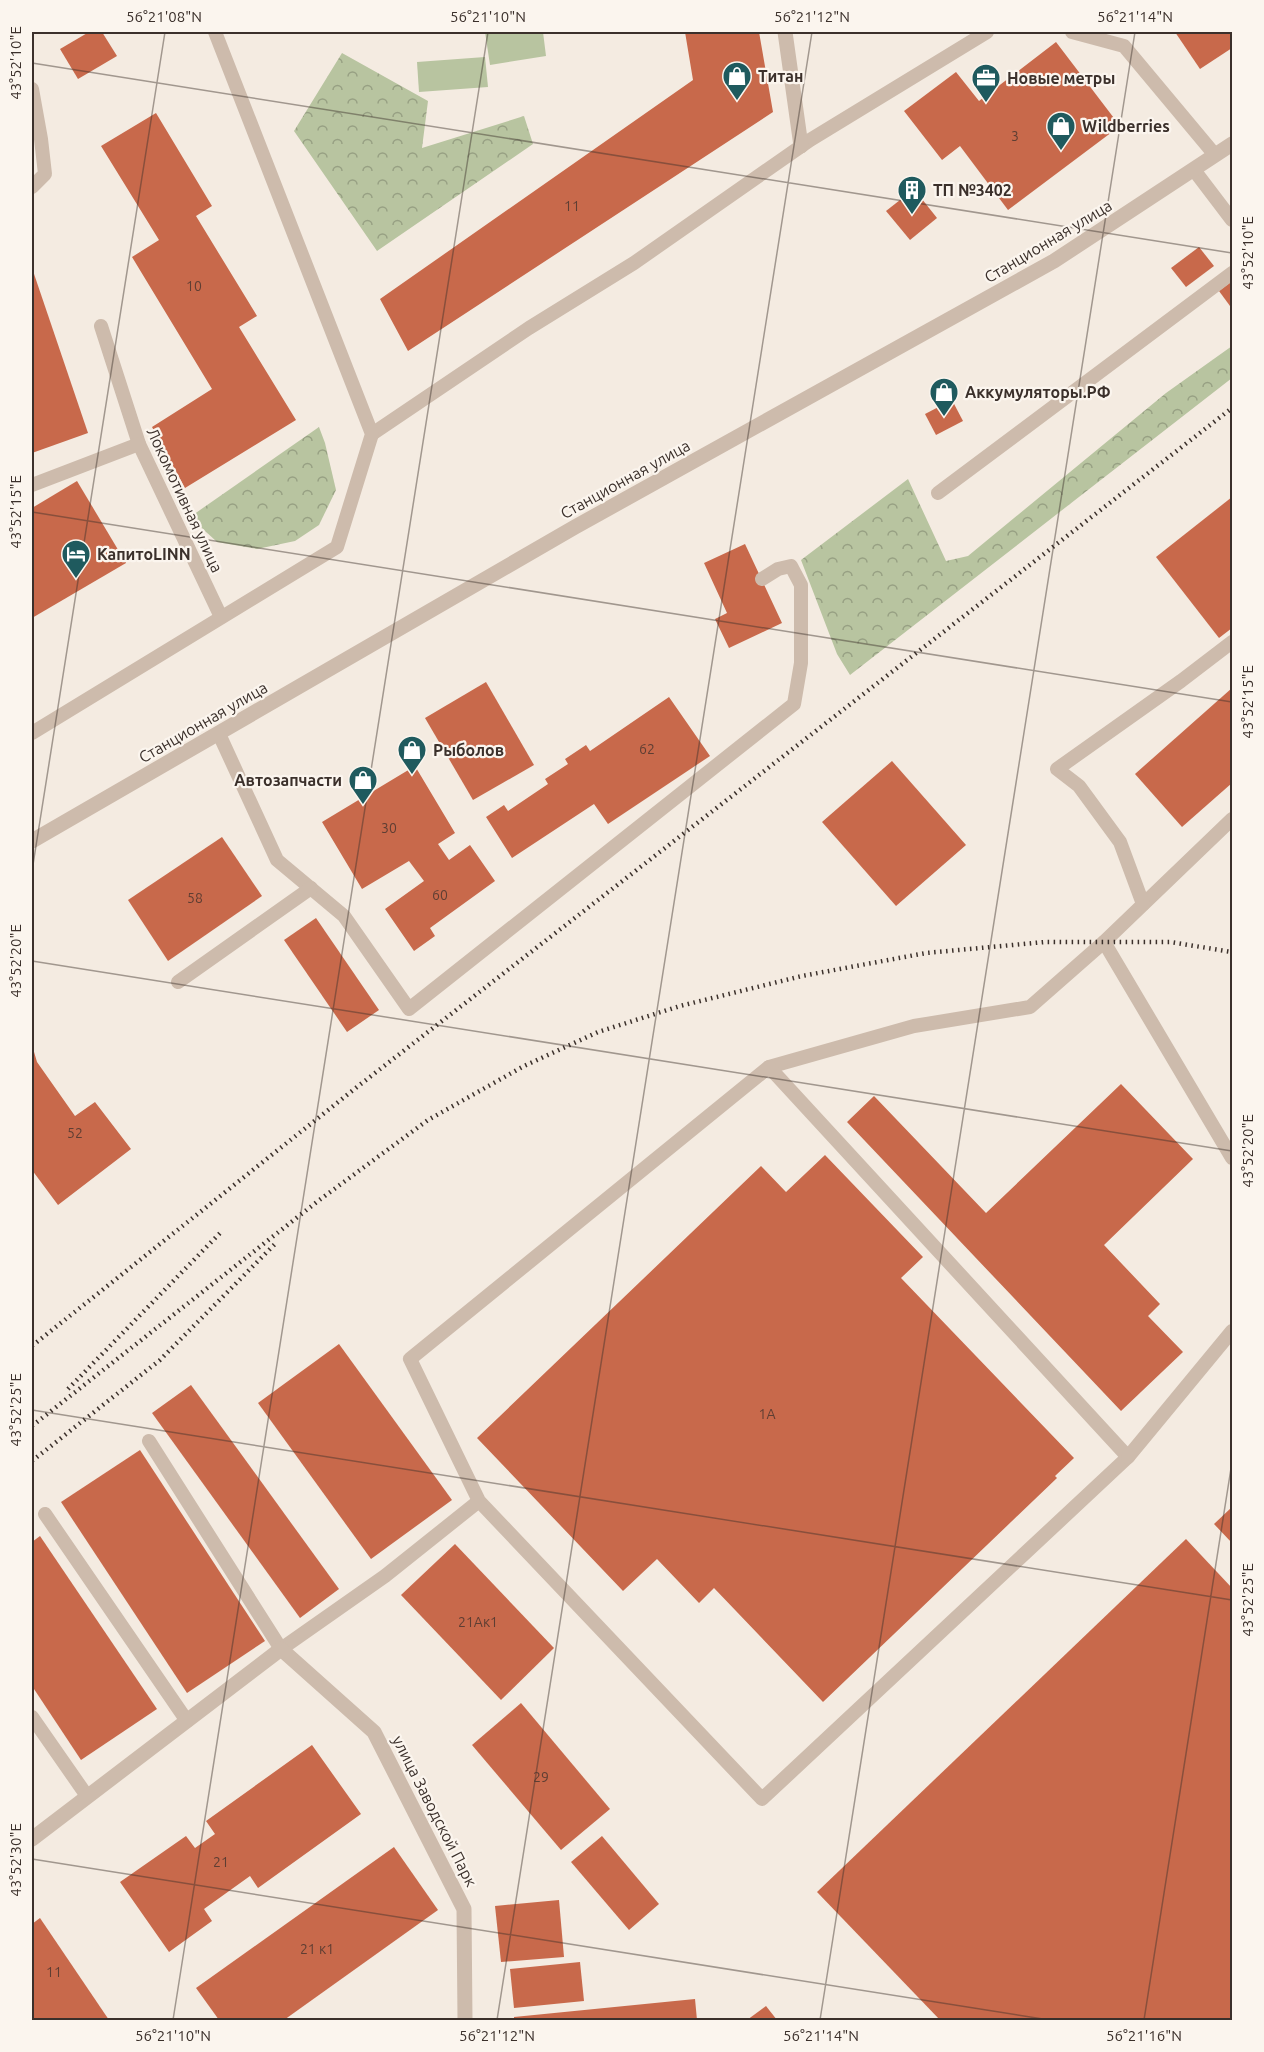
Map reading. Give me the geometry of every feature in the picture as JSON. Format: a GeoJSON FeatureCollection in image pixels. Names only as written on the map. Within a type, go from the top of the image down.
{"type":"FeatureCollection","features":[{"type":"Feature","properties":{"kind":"street"},"geometry":{"type":"LineString","coordinates":[[785,32],[801,146]]}},
{"type":"Feature","properties":{"kind":"street","name":"Станционная улица"},"geometry":{"type":"LineString","coordinates":[[32,841],[575,527],[1054,261],[1233,144]]}},
{"type":"Feature","properties":{"kind":"street"},"geometry":{"type":"LineString","coordinates":[[32,1839],[281,1649]]}},
{"type":"Feature","properties":{"kind":"street","name":"улица Заводской Парк"},"geometry":{"type":"LineString","coordinates":[[281,1649],[374,1732],[464,1909],[465,2020]]}},
{"type":"Feature","properties":{"kind":"lane"},"geometry":{"type":"LineString","coordinates":[[32,734],[337,547],[372,434],[215,32]]}},
{"type":"Feature","properties":{"kind":"lane"},"geometry":{"type":"LineString","coordinates":[[372,434],[529,328],[634,263],[801,146],[987,32]]}},
{"type":"Feature","properties":{"kind":"lane"},"geometry":{"type":"LineString","coordinates":[[1083,33],[1124,46],[1215,156]]}},
{"type":"Feature","properties":{"kind":"lane"},"geometry":{"type":"LineString","coordinates":[[32,89],[45,174],[32,187]]}},
{"type":"Feature","properties":{"kind":"lane"},"geometry":{"type":"LineString","coordinates":[[1194,170],[1233,220]]}},
{"type":"Feature","properties":{"kind":"lane"},"geometry":{"type":"LineString","coordinates":[[938,493],[1233,273]]}},
{"type":"Feature","properties":{"kind":"lane","name":"Локомотивная улица"},"geometry":{"type":"LineString","coordinates":[[101,326],[139,444],[221,617]]}},
{"type":"Feature","properties":{"kind":"lane"},"geometry":{"type":"LineString","coordinates":[[32,485],[139,444]]}},
{"type":"Feature","properties":{"kind":"lane"},"geometry":{"type":"LineString","coordinates":[[219,734],[277,860],[344,916],[409,1009],[794,704],[801,663],[801,585],[791,566],[778,569],[762,579]]}},
{"type":"Feature","properties":{"kind":"lane"},"geometry":{"type":"LineString","coordinates":[[1143,904],[1120,842],[1079,786],[1057,770],[1233,642]]}},
{"type":"Feature","properties":{"kind":"lane"},"geometry":{"type":"LineString","coordinates":[[1233,819],[1104,942],[1030,1007],[914,1026],[769,1067],[410,1359],[479,1501],[762,1799],[1128,1457],[1233,1331]]}},
{"type":"Feature","properties":{"kind":"lane"},"geometry":{"type":"LineString","coordinates":[[178,982],[311,888]]}},
{"type":"Feature","properties":{"kind":"lane"},"geometry":{"type":"LineString","coordinates":[[1104,942],[1233,1158]]}},
{"type":"Feature","properties":{"kind":"lane"},"geometry":{"type":"LineString","coordinates":[[769,1067],[1128,1457]]}},
{"type":"Feature","properties":{"kind":"lane"},"geometry":{"type":"LineString","coordinates":[[148,1441],[281,1649],[385,1576],[479,1501]]}},
{"type":"Feature","properties":{"kind":"lane"},"geometry":{"type":"LineString","coordinates":[[45,1514],[187,1721]]}},
{"type":"Feature","properties":{"kind":"lane"},"geometry":{"type":"LineString","coordinates":[[32,1717],[87,1796]]}},
{"type":"Feature","properties":{"kind":"green space"},"geometry":{"type":"Polygon","coordinates":[[[485,32],[543,32],[546,56],[490,65],[485,32]]]}},
{"type":"Feature","properties":{"kind":"green space"},"geometry":{"type":"Polygon","coordinates":[[[342,53],[428,101],[422,148],[524,116],[533,144],[377,251],[294,131],[342,53]]]}},
{"type":"Feature","properties":{"kind":"green space"},"geometry":{"type":"Polygon","coordinates":[[[485,57],[488,87],[419,92],[417,62],[485,57]]]}},
{"type":"Feature","properties":{"kind":"green space"},"geometry":{"type":"Polygon","coordinates":[[[1232,346],[1232,378],[850,675],[837,654],[801,560],[908,479],[946,561],[968,556],[1166,393],[1232,346]]]}},
{"type":"Feature","properties":{"kind":"green space"},"geometry":{"type":"Polygon","coordinates":[[[319,427],[336,490],[319,525],[295,541],[257,549],[217,542],[190,517],[319,427]]]}},
{"type":"Feature","properties":{"kind":"building"},"geometry":{"type":"Polygon","coordinates":[[[89,32],[102,32],[117,56],[78,79],[60,49],[89,32]]]}},
{"type":"Feature","properties":{"kind":"building"},"geometry":{"type":"Polygon","coordinates":[[[685,32],[759,32],[773,112],[408,351],[380,299],[693,80],[685,32]]]}},
{"type":"Feature","properties":{"kind":"building"},"geometry":{"type":"Polygon","coordinates":[[[1175,32],[1232,32],[1232,48],[1200,69],[1175,32]]]}},
{"type":"Feature","properties":{"kind":"building"},"geometry":{"type":"Polygon","coordinates":[[[1056,42],[1120,126],[1008,210],[960,146],[942,160],[904,111],[956,72],[979,101],[1056,42]]]}},
{"type":"Feature","properties":{"kind":"building"},"geometry":{"type":"Polygon","coordinates":[[[156,113],[212,206],[196,216],[257,316],[239,327],[296,420],[185,488],[152,427],[212,389],[132,257],[159,240],[101,146],[156,113]]]}},
{"type":"Feature","properties":{"kind":"building","name":"ТП №3402"},"geometry":{"type":"Polygon","coordinates":[[[914,189],[937,218],[910,240],[886,211],[914,189]]]}},
{"type":"Feature","properties":{"kind":"building"},"geometry":{"type":"Polygon","coordinates":[[[1199,247],[1214,266],[1186,287],[1171,268],[1199,247]]]}},
{"type":"Feature","properties":{"kind":"building"},"geometry":{"type":"Polygon","coordinates":[[[32,268],[88,433],[32,453],[32,268]]]}},
{"type":"Feature","properties":{"kind":"building"},"geometry":{"type":"Polygon","coordinates":[[[1232,281],[1232,304],[1230,306],[1219,291],[1232,281]]]}},
{"type":"Feature","properties":{"kind":"building","name":"Аккумуляторы.РФ"},"geometry":{"type":"Polygon","coordinates":[[[952,400],[963,421],[936,435],[925,414],[952,400]]]}},
{"type":"Feature","properties":{"kind":"building"},"geometry":{"type":"Polygon","coordinates":[[[77,481],[126,563],[32,618],[32,508],[77,481]]]}},
{"type":"Feature","properties":{"kind":"building"},"geometry":{"type":"Polygon","coordinates":[[[1232,497],[1232,628],[1219,638],[1156,557],[1232,497]]]}},
{"type":"Feature","properties":{"kind":"building"},"geometry":{"type":"Polygon","coordinates":[[[745,544],[782,623],[729,648],[715,619],[727,613],[704,563],[745,544]]]}},
{"type":"Feature","properties":{"kind":"building"},"geometry":{"type":"Polygon","coordinates":[[[486,682],[534,765],[473,800],[425,718],[486,682]]]}},
{"type":"Feature","properties":{"kind":"building"},"geometry":{"type":"Polygon","coordinates":[[[1232,688],[1232,783],[1182,827],[1135,774],[1232,688]]]}},
{"type":"Feature","properties":{"kind":"building"},"geometry":{"type":"Polygon","coordinates":[[[669,697],[710,756],[608,824],[594,804],[512,858],[486,817],[504,805],[508,811],[548,784],[545,779],[568,764],[565,759],[586,745],[590,751],[669,697]]]}},
{"type":"Feature","properties":{"kind":"building"},"geometry":{"type":"Polygon","coordinates":[[[892,761],[966,845],[896,906],[822,822],[892,761]]]}},
{"type":"Feature","properties":{"kind":"building"},"geometry":{"type":"Polygon","coordinates":[[[415,766],[455,833],[438,844],[449,860],[470,845],[495,881],[430,928],[435,936],[414,951],[385,909],[424,881],[409,861],[362,889],[322,822],[415,766]]]}},
{"type":"Feature","properties":{"kind":"building"},"geometry":{"type":"Polygon","coordinates":[[[222,837],[262,896],[168,961],[128,900],[222,837]]]}},
{"type":"Feature","properties":{"kind":"building"},"geometry":{"type":"Polygon","coordinates":[[[316,918],[379,1010],[347,1032],[284,940],[316,918]]]}},
{"type":"Feature","properties":{"kind":"building"},"geometry":{"type":"Polygon","coordinates":[[[32,1045],[37,1062],[75,1116],[95,1102],[131,1149],[58,1205],[32,1170],[32,1045]]]}},
{"type":"Feature","properties":{"kind":"building"},"geometry":{"type":"Polygon","coordinates":[[[1121,1084],[1193,1159],[1104,1245],[1160,1304],[1148,1316],[1183,1352],[1121,1411],[847,1122],[874,1096],[986,1213],[1121,1084]]]}},
{"type":"Feature","properties":{"kind":"building"},"geometry":{"type":"Polygon","coordinates":[[[825,1155],[923,1257],[901,1278],[1074,1458],[1055,1476],[1057,1478],[823,1702],[714,1588],[699,1603],[657,1559],[623,1591],[477,1438],[761,1166],[786,1192],[825,1155]]]}},
{"type":"Feature","properties":{"kind":"building"},"geometry":{"type":"Polygon","coordinates":[[[339,1344],[452,1500],[371,1559],[258,1403],[339,1344]]]}},
{"type":"Feature","properties":{"kind":"building"},"geometry":{"type":"Polygon","coordinates":[[[191,1385],[339,1589],[300,1618],[152,1413],[191,1385]]]}},
{"type":"Feature","properties":{"kind":"building"},"geometry":{"type":"Polygon","coordinates":[[[140,1450],[265,1641],[187,1693],[61,1502],[140,1450]]]}},
{"type":"Feature","properties":{"kind":"building"},"geometry":{"type":"Polygon","coordinates":[[[1232,1507],[1232,1543],[1214,1524],[1232,1507]]]}},
{"type":"Feature","properties":{"kind":"building"},"geometry":{"type":"Polygon","coordinates":[[[40,1536],[157,1709],[81,1760],[32,1686],[32,1542],[40,1536]]]}},
{"type":"Feature","properties":{"kind":"building"},"geometry":{"type":"Polygon","coordinates":[[[1186,1539],[1232,1588],[1232,2020],[940,2020],[817,1892],[1186,1539]]]}},
{"type":"Feature","properties":{"kind":"building"},"geometry":{"type":"Polygon","coordinates":[[[455,1544],[554,1648],[501,1700],[401,1595],[455,1544]]]}},
{"type":"Feature","properties":{"kind":"building"},"geometry":{"type":"Polygon","coordinates":[[[521,1703],[610,1809],[561,1850],[472,1745],[521,1703]]]}},
{"type":"Feature","properties":{"kind":"building"},"geometry":{"type":"Polygon","coordinates":[[[312,1745],[361,1814],[258,1888],[250,1876],[204,1909],[212,1921],[169,1952],[120,1882],[186,1836],[195,1848],[215,1834],[206,1821],[312,1745]]]}},
{"type":"Feature","properties":{"kind":"building"},"geometry":{"type":"Polygon","coordinates":[[[602,1836],[659,1904],[629,1930],[571,1862],[602,1836]]]}},
{"type":"Feature","properties":{"kind":"building"},"geometry":{"type":"Polygon","coordinates":[[[394,1847],[438,1910],[284,2020],[219,2020],[196,1988],[394,1847]]]}},
{"type":"Feature","properties":{"kind":"building"},"geometry":{"type":"Polygon","coordinates":[[[559,1900],[564,1957],[501,1962],[495,1906],[559,1900]]]}},
{"type":"Feature","properties":{"kind":"building"},"geometry":{"type":"Polygon","coordinates":[[[40,1918],[109,2020],[32,2020],[32,1924],[40,1918]]]}},
{"type":"Feature","properties":{"kind":"building"},"geometry":{"type":"Polygon","coordinates":[[[580,1962],[584,2001],[514,2008],[510,1969],[580,1962]]]}},
{"type":"Feature","properties":{"kind":"building"},"geometry":{"type":"Polygon","coordinates":[[[695,1999],[697,2020],[514,2020],[514,2017],[695,1999]]]}},
{"type":"Feature","properties":{"kind":"building"},"geometry":{"type":"Polygon","coordinates":[[[766,2006],[777,2020],[747,2020],[766,2006]]]}},
{"type":"Feature","properties":{"kind":"railway"},"geometry":{"type":"LineString","coordinates":[[32,1346],[357,1087],[1232,408]]}},
{"type":"Feature","properties":{"kind":"railway"},"geometry":{"type":"LineString","coordinates":[[32,1426],[318,1201],[428,1120],[524,1066],[598,1032],[680,1006],[802,976],[926,953],[1045,942],[1170,942],[1232,952]]}},
{"type":"Feature","properties":{"kind":"railway"},"geometry":{"type":"LineString","coordinates":[[68,1389],[222,1231]]}},
{"type":"Feature","properties":{"kind":"railway"},"geometry":{"type":"LineString","coordinates":[[32,1461],[160,1360],[277,1242]]}},
{"type":"Feature","properties":{"kind":"place","name":"Титан"},"geometry":{"type":"Point","coordinates":[737,102]}},
{"type":"Feature","properties":{"kind":"place","name":"Новые метры"},"geometry":{"type":"Point","coordinates":[986,104]}},
{"type":"Feature","properties":{"kind":"place","name":"Wildberries"},"geometry":{"type":"Point","coordinates":[1061,152]}},
{"type":"Feature","properties":{"kind":"place","name":"ТП №3402"},"geometry":{"type":"Point","coordinates":[912,216]}},
{"type":"Feature","properties":{"kind":"place","name":"Аккумуляторы.РФ"},"geometry":{"type":"Point","coordinates":[944,418]}},
{"type":"Feature","properties":{"kind":"place","name":"КапитоLINN"},"geometry":{"type":"Point","coordinates":[76,580]}},
{"type":"Feature","properties":{"kind":"place","name":"Рыболов"},"geometry":{"type":"Point","coordinates":[412,776]}},
{"type":"Feature","properties":{"kind":"place","name":"Автозапчасти"},"geometry":{"type":"Point","coordinates":[363,806]}}]}
